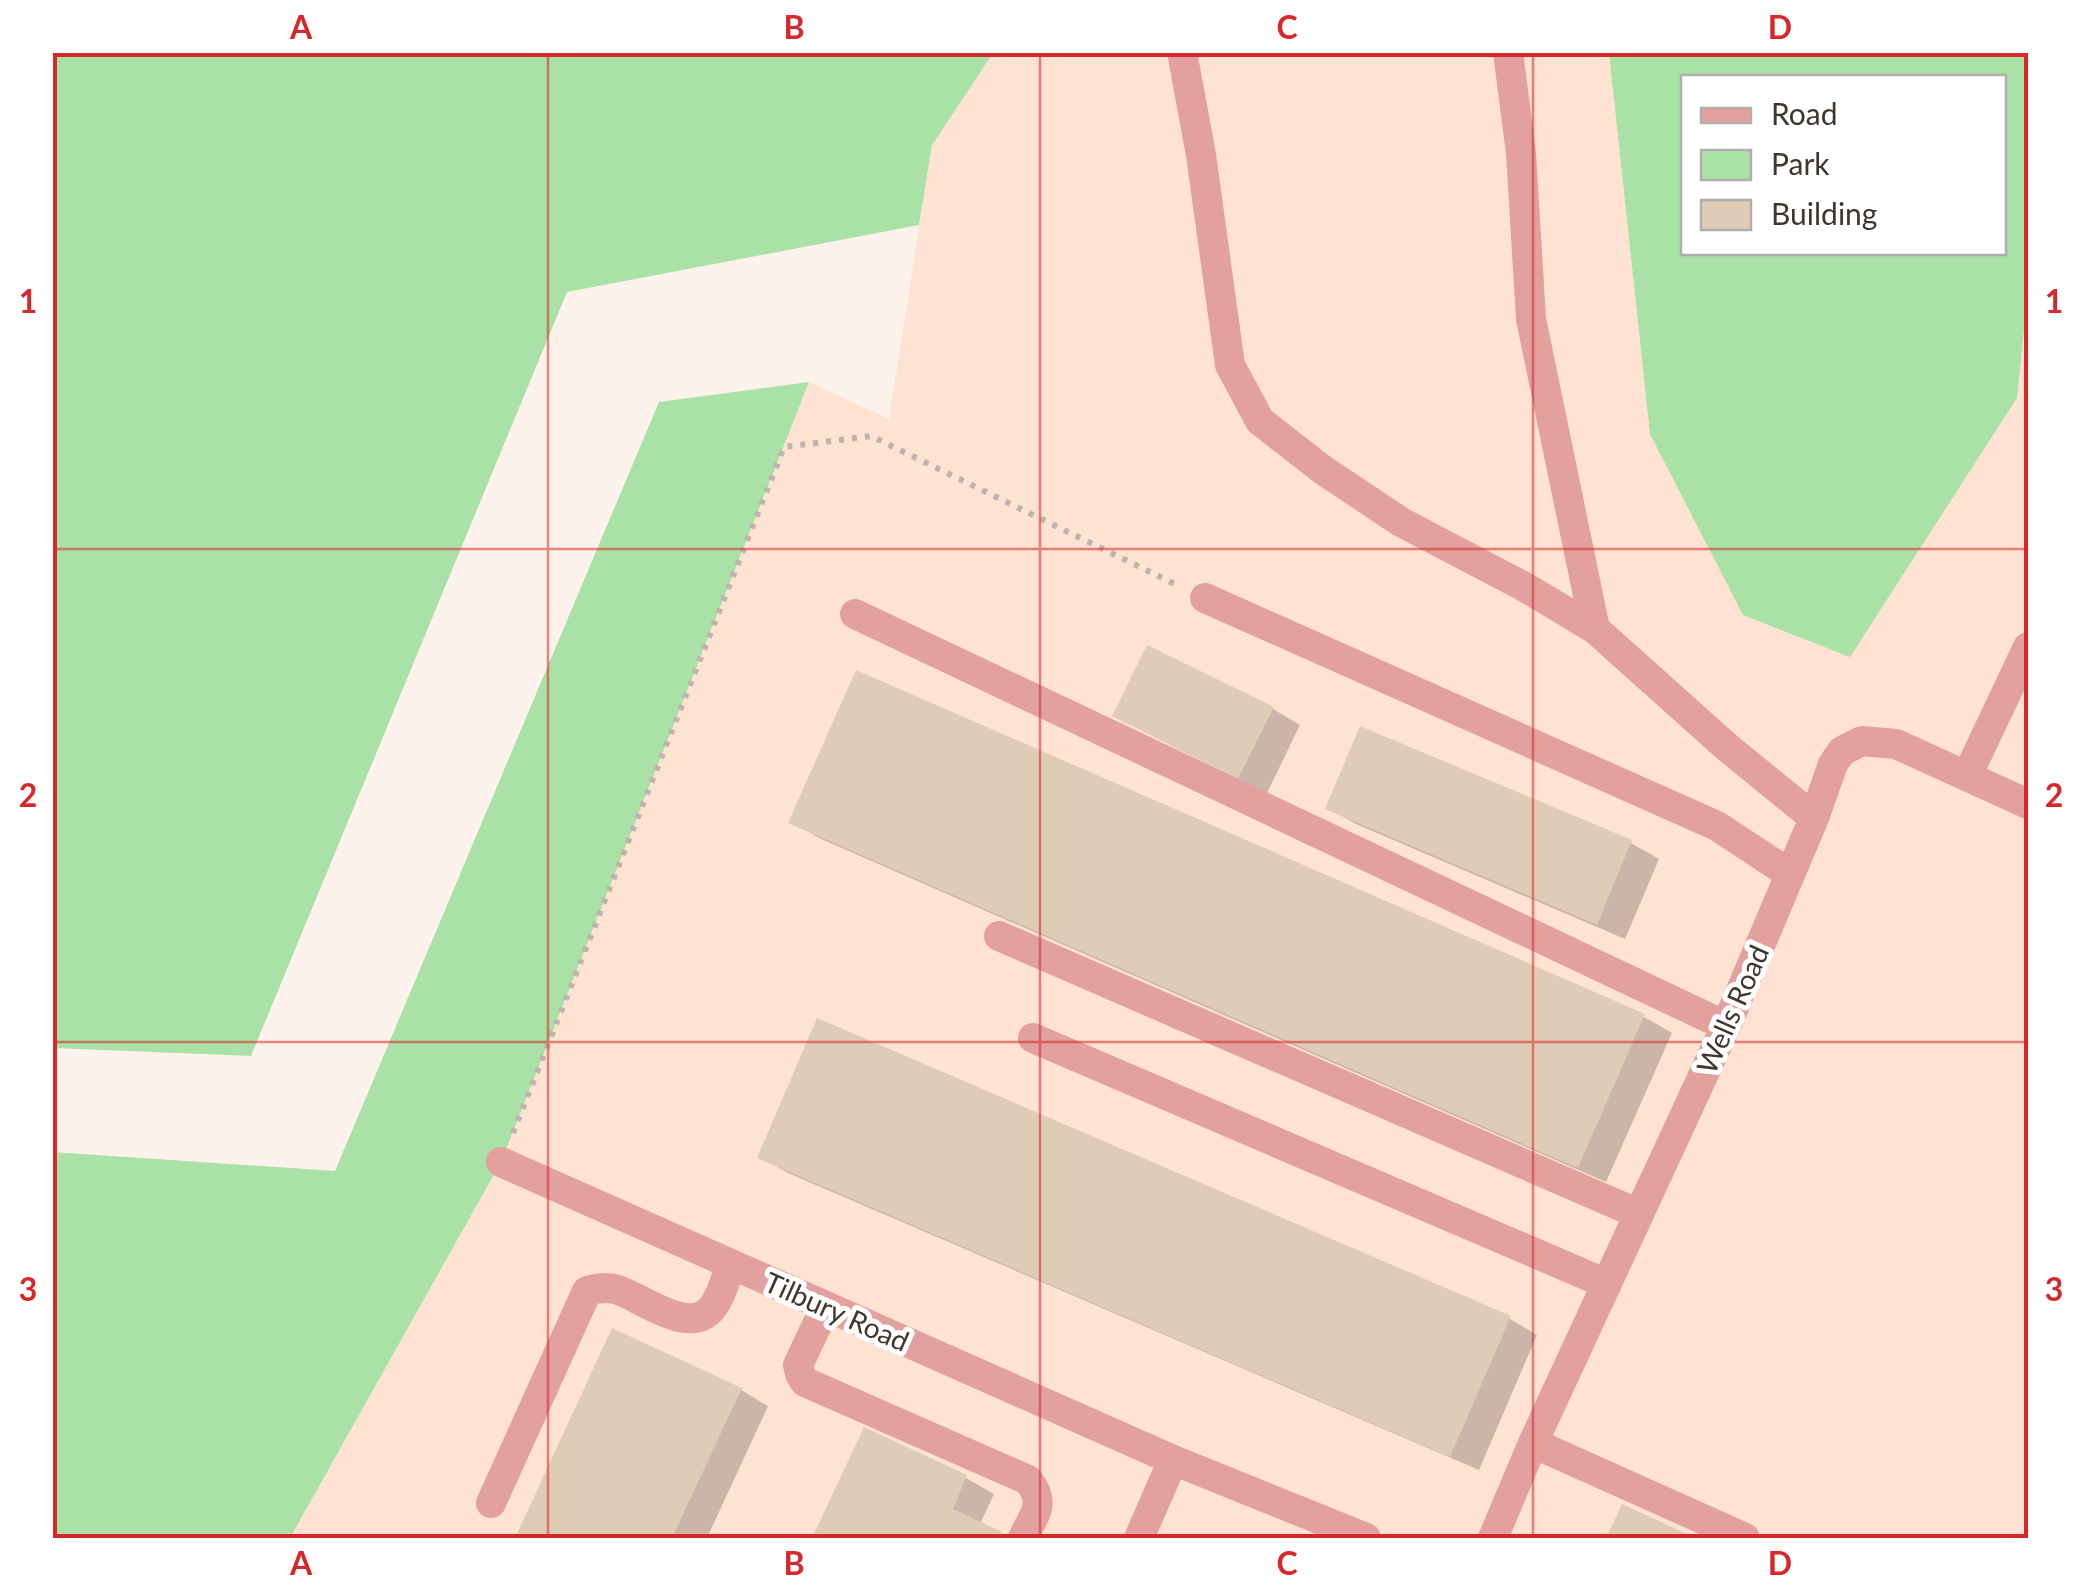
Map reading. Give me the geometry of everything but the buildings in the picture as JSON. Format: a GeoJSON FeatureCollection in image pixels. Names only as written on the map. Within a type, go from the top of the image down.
{"type":"FeatureCollection","features":[{"type":"Feature","properties":{"kind":"street"},"geometry":{"type":"LineString","coordinates":[[1182,52],[1201,155],[1230,365],[1260,421],[1322,470],[1401,522],[1523,586],[1596,630],[1728,748],[1814,818]]}},
{"type":"Feature","properties":{"kind":"street"},"geometry":{"type":"LineString","coordinates":[[1508,52],[1520,153],[1531,319],[1596,630]]}},
{"type":"Feature","properties":{"kind":"street"},"geometry":{"type":"LineString","coordinates":[[1205,598],[1717,826],[1790,874]]}},
{"type":"Feature","properties":{"kind":"street"},"geometry":{"type":"LineString","coordinates":[[854,614],[1726,1026]]}},
{"type":"Feature","properties":{"kind":"street"},"geometry":{"type":"LineString","coordinates":[[1967,776],[2028,647]]}},
{"type":"Feature","properties":{"kind":"street","name":"Wells Road"},"geometry":{"type":"LineString","coordinates":[[1494,1538],[1533,1443],[1726,1026],[1833,764],[1842,751],[1862,741],[1896,744],[2028,804]]}},
{"type":"Feature","properties":{"kind":"street"},"geometry":{"type":"LineString","coordinates":[[999,936],[1639,1214]]}},
{"type":"Feature","properties":{"kind":"street"},"geometry":{"type":"LineString","coordinates":[[1033,1038],[1607,1284]]}},
{"type":"Feature","properties":{"kind":"street","name":"Tilbury Road"},"geometry":{"type":"LineString","coordinates":[[501,1162],[1173,1460],[1366,1538]]}},
{"type":"Feature","properties":{"kind":"street"},"geometry":{"type":"LineString","coordinates":[[491,1503],[586,1291],[614,1288],[687,1320],[712,1308],[732,1264]]}},
{"type":"Feature","properties":{"kind":"street"},"geometry":{"type":"LineString","coordinates":[[826,1306],[798,1364],[805,1382],[1028,1480],[1038,1493],[1038,1505],[1023,1538]]}},
{"type":"Feature","properties":{"kind":"street"},"geometry":{"type":"LineString","coordinates":[[1533,1443],[1745,1538]]}},
{"type":"Feature","properties":{"kind":"street"},"geometry":{"type":"LineString","coordinates":[[1139,1538],[1173,1460]]}},
{"type":"Feature","properties":{"kind":"path"},"geometry":{"type":"LineString","coordinates":[[501,1162],[784,447],[870,436],[1205,598]]}},
{"type":"Feature","properties":{"kind":"shaded area"},"geometry":{"type":"Polygon","coordinates":[[[993,53],[1609,53],[1650,434],[1850,657],[2017,398],[2028,293],[2028,1538],[290,1538],[501,1162],[809,382],[889,419],[932,145],[993,53]]]}},
{"type":"Feature","properties":{"kind":"green space"},"geometry":{"type":"Polygon","coordinates":[[[53,52],[993,53],[932,145],[919,225],[567,292],[251,1056],[53,1048],[53,52]]]}},
{"type":"Feature","properties":{"kind":"green space"},"geometry":{"type":"Polygon","coordinates":[[[1609,53],[2028,53],[2028,293],[2017,398],[1850,657],[1743,615],[1650,434],[1609,53]]]}},
{"type":"Feature","properties":{"kind":"green space"},"geometry":{"type":"Polygon","coordinates":[[[809,382],[501,1162],[290,1538],[53,1538],[52,1152],[335,1171],[659,402],[809,382]]]}}]}
